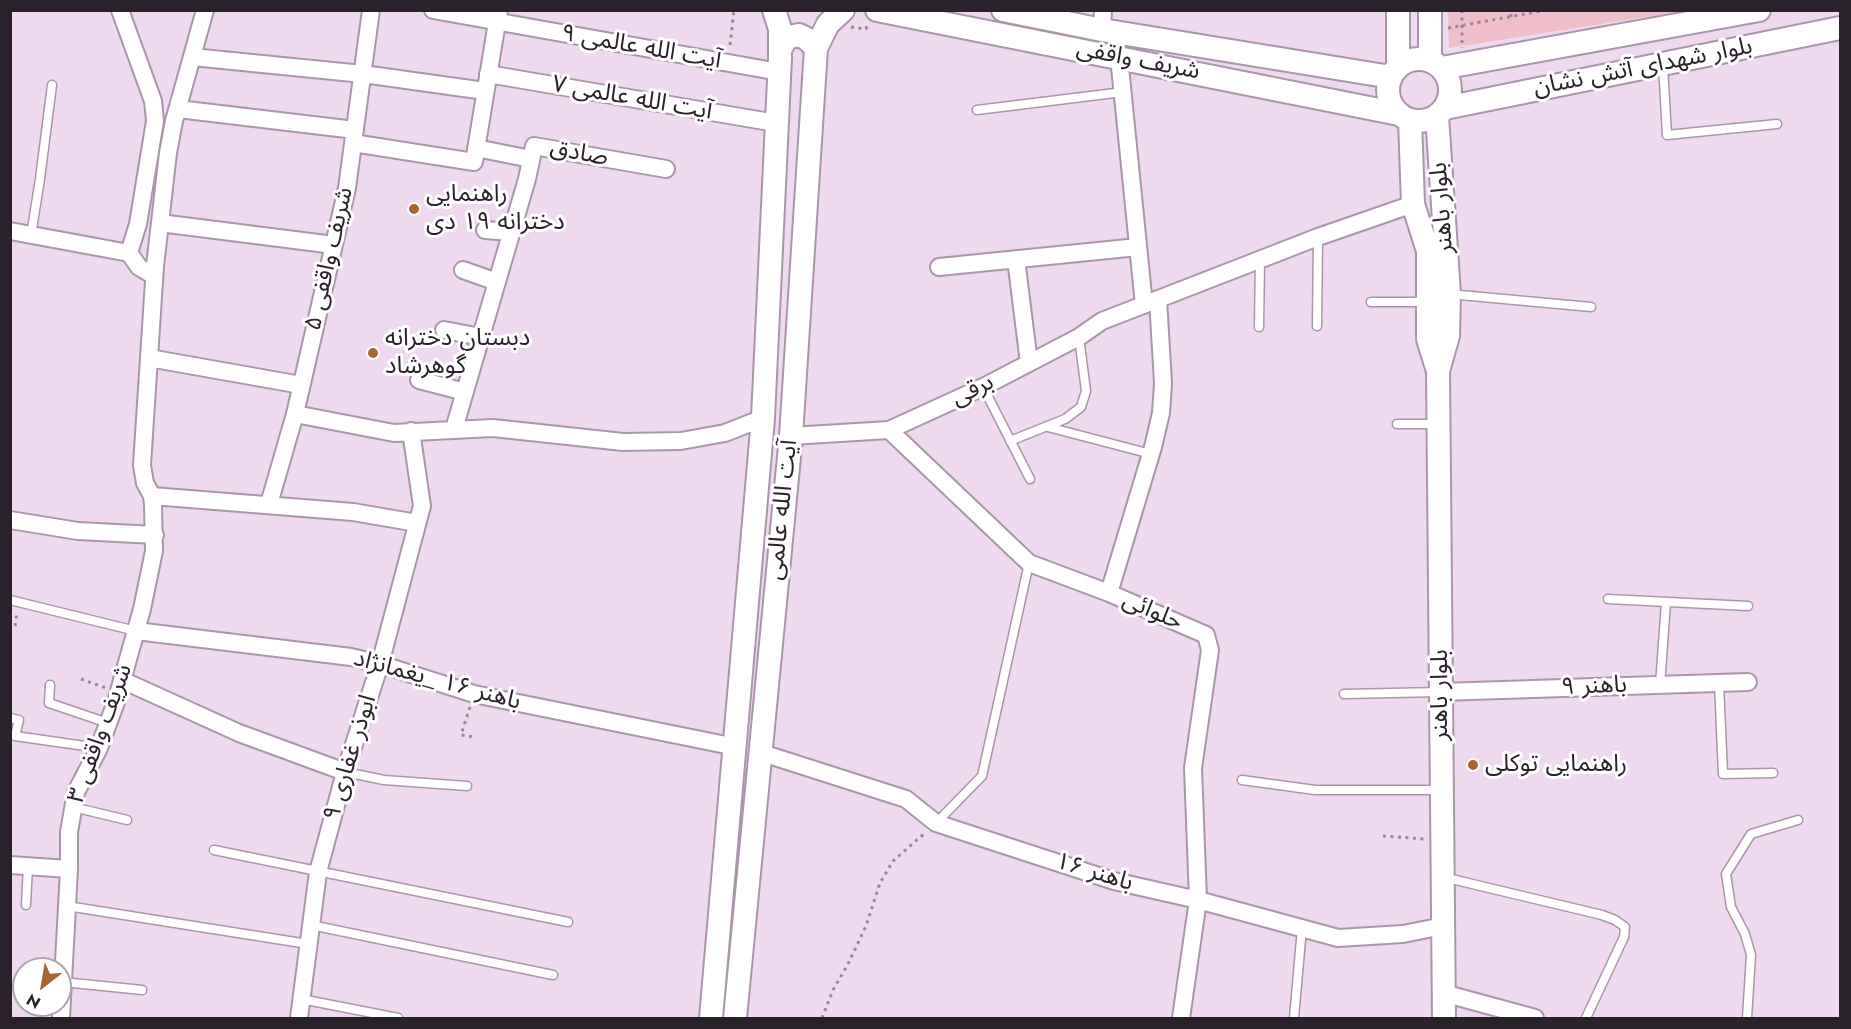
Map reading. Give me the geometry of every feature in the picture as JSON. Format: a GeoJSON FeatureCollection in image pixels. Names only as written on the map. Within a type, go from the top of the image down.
{"type":"FeatureCollection","features":[{"type":"Feature","properties":{"kind":"street"},"geometry":{"type":"LineString","coordinates":[[120,10],[153,101],[155,121],[138,224],[129,253]]}},
{"type":"Feature","properties":{"kind":"street"},"geometry":{"type":"LineString","coordinates":[[136,631],[154,551],[155,535],[152,496],[145,483],[142,465],[154,276],[168,153],[205,10]]}},
{"type":"Feature","properties":{"kind":"street","name":"شریف واقفی ۵"},"geometry":{"type":"LineString","coordinates":[[268,504],[295,414],[347,188],[371,10]]}},
{"type":"Feature","properties":{"kind":"street","name":"آیت الله عالمی ۹"},"geometry":{"type":"LineString","coordinates":[[433,10],[498,16],[779,61]]}},
{"type":"Feature","properties":{"kind":"street","name":"آیت الله عالمی"},"geometry":{"type":"LineString","coordinates":[[711,1018],[763,418],[780,29],[774,10]]}},
{"type":"Feature","properties":{"kind":"street","name":"آیت الله عالمی"},"geometry":{"type":"LineString","coordinates":[[735,1018],[791,436],[816,48],[828,24],[843,10]]}},
{"type":"Feature","properties":{"kind":"street","name":"شریف واقفی"},"geometry":{"type":"LineString","coordinates":[[877,10],[1119,57],[1404,117]]}},
{"type":"Feature","properties":{"kind":"street","name":"شریف واقفی"},"geometry":{"type":"LineString","coordinates":[[1003,10],[1103,20],[1394,72]]}},
{"type":"Feature","properties":{"kind":"street"},"geometry":{"type":"LineString","coordinates":[[1398,10],[1394,72],[1388,90],[1391,103],[1404,117],[1424,121],[1441,112],[1451,95],[1450,80],[1430,21]]}},
{"type":"Feature","properties":{"kind":"street","name":"بلوار شهدای آتش نشان"},"geometry":{"type":"LineString","coordinates":[[1445,64],[1759,10]]}},
{"type":"Feature","properties":{"kind":"street"},"geometry":{"type":"LineString","coordinates":[[178,109],[354,136],[474,162],[498,16]]}},
{"type":"Feature","properties":{"kind":"street","name":"بلوار شهدای آتش نشان"},"geometry":{"type":"LineString","coordinates":[[1441,112],[1840,28]]}},
{"type":"Feature","properties":{"kind":"street"},"geometry":{"type":"LineString","coordinates":[[779,61],[786,38],[799,35],[816,48]]}},
{"type":"Feature","properties":{"kind":"street","name":"آیت الله عالمی ۷"},"geometry":{"type":"LineString","coordinates":[[192,57],[363,74],[486,83],[776,123]]}},
{"type":"Feature","properties":{"kind":"street"},"geometry":{"type":"LineString","coordinates":[[1109,593],[1151,454],[1161,414],[1163,383],[1151,302],[1138,247],[1119,57]]}},
{"type":"Feature","properties":{"kind":"street"},"geometry":{"type":"LineString","coordinates":[[1394,72],[1408,61],[1419,58],[1445,64]]}},
{"type":"Feature","properties":{"kind":"street","name":"بلوار باهنر"},"geometry":{"type":"LineString","coordinates":[[1439,298],[1441,112]]}},
{"type":"Feature","properties":{"kind":"street","name":"بلوار باهنر"},"geometry":{"type":"LineString","coordinates":[[1404,117],[1413,204],[1428,251],[1448,336],[1438,371],[1443,1018]]}},
{"type":"Feature","properties":{"kind":"street","name":"صادق"},"geometry":{"type":"LineString","coordinates":[[454,429],[527,179],[534,146],[666,169]]}},
{"type":"Feature","properties":{"kind":"street"},"geometry":{"type":"LineString","coordinates":[[476,148],[531,159]]}},
{"type":"Feature","properties":{"kind":"street","name":"برقی"},"geometry":{"type":"LineString","coordinates":[[791,436],[889,430],[983,387],[1079,338],[1102,321],[1318,237],[1413,204]]}},
{"type":"Feature","properties":{"kind":"street"},"geometry":{"type":"LineString","coordinates":[[160,223],[334,244]]}},
{"type":"Feature","properties":{"kind":"street"},"geometry":{"type":"LineString","coordinates":[[485,230],[511,232]]}},
{"type":"Feature","properties":{"kind":"street"},"geometry":{"type":"LineString","coordinates":[[10,231],[129,253],[139,267],[154,276]]}},
{"type":"Feature","properties":{"kind":"street"},"geometry":{"type":"LineString","coordinates":[[939,267],[1138,247]]}},
{"type":"Feature","properties":{"kind":"street"},"geometry":{"type":"LineString","coordinates":[[1016,259],[1029,363]]}},
{"type":"Feature","properties":{"kind":"street"},"geometry":{"type":"LineString","coordinates":[[463,270],[497,282]]}},
{"type":"Feature","properties":{"kind":"street"},"geometry":{"type":"LineString","coordinates":[[444,330],[481,337]]}},
{"type":"Feature","properties":{"kind":"street"},"geometry":{"type":"LineString","coordinates":[[149,358],[302,384]]}},
{"type":"Feature","properties":{"kind":"street"},"geometry":{"type":"LineString","coordinates":[[419,380],[465,392]]}},
{"type":"Feature","properties":{"kind":"street"},"geometry":{"type":"LineString","coordinates":[[295,414],[394,433],[493,428],[623,442],[681,441],[725,433],[763,418]]}},
{"type":"Feature","properties":{"kind":"street","name":"حلوائی"},"geometry":{"type":"LineString","coordinates":[[889,430],[1029,563],[1109,593],[1206,634],[1210,650],[1193,768],[1198,900]]}},
{"type":"Feature","properties":{"kind":"street","name":"ابوذر غفاری ۹"},"geometry":{"type":"LineString","coordinates":[[299,1018],[318,872],[345,772],[380,664],[422,506],[411,431]]}},
{"type":"Feature","properties":{"kind":"street"},"geometry":{"type":"LineString","coordinates":[[152,496],[353,512],[417,523]]}},
{"type":"Feature","properties":{"kind":"street"},"geometry":{"type":"LineString","coordinates":[[10,520],[78,531],[155,535]]}},
{"type":"Feature","properties":{"kind":"street","name":"باهنر ۱۶ _یغمانژاد"},"geometry":{"type":"LineString","coordinates":[[136,631],[351,657],[474,694],[736,747]]}},
{"type":"Feature","properties":{"kind":"street","name":"شریف واقفی ۳"},"geometry":{"type":"LineString","coordinates":[[64,957],[69,832],[76,792],[99,748],[136,631]]}},
{"type":"Feature","properties":{"kind":"street","name":"باهنر ۹"},"geometry":{"type":"LineString","coordinates":[[1441,692],[1748,682]]}},
{"type":"Feature","properties":{"kind":"street"},"geometry":{"type":"LineString","coordinates":[[120,686],[345,772]]}},
{"type":"Feature","properties":{"kind":"street","name":"باهنر ۱۶"},"geometry":{"type":"LineString","coordinates":[[759,752],[906,798],[936,823],[1114,881],[1198,900],[1338,938],[1404,934],[1443,926]]}},
{"type":"Feature","properties":{"kind":"street"},"geometry":{"type":"LineString","coordinates":[[10,865],[69,869]]}},
{"type":"Feature","properties":{"kind":"street"},"geometry":{"type":"LineString","coordinates":[[1181,1018],[1198,900]]}},
{"type":"Feature","properties":{"kind":"street"},"geometry":{"type":"LineString","coordinates":[[1443,993],[1535,1018]]}},
{"type":"Feature","properties":{"kind":"lane"},"geometry":{"type":"LineString","coordinates":[[1664,64],[1667,135],[1777,124]]}},
{"type":"Feature","properties":{"kind":"lane"},"geometry":{"type":"LineString","coordinates":[[31,235],[52,85]]}},
{"type":"Feature","properties":{"kind":"lane"},"geometry":{"type":"LineString","coordinates":[[977,111],[1123,92]]}},
{"type":"Feature","properties":{"kind":"lane"},"geometry":{"type":"LineString","coordinates":[[1317,326],[1318,237]]}},
{"type":"Feature","properties":{"kind":"lane"},"geometry":{"type":"LineString","coordinates":[[1259,327],[1260,260]]}},
{"type":"Feature","properties":{"kind":"lane"},"geometry":{"type":"LineString","coordinates":[[1371,302],[1439,298],[1591,306]]}},
{"type":"Feature","properties":{"kind":"lane"},"geometry":{"type":"LineString","coordinates":[[1010,441],[1048,427],[1073,415],[1081,407],[1086,392],[1079,338]]}},
{"type":"Feature","properties":{"kind":"lane"},"geometry":{"type":"LineString","coordinates":[[983,387],[1030,479]]}},
{"type":"Feature","properties":{"kind":"lane"},"geometry":{"type":"LineString","coordinates":[[1397,424],[1439,424]]}},
{"type":"Feature","properties":{"kind":"lane"},"geometry":{"type":"LineString","coordinates":[[1048,427],[1151,454]]}},
{"type":"Feature","properties":{"kind":"lane"},"geometry":{"type":"LineString","coordinates":[[936,823],[982,776],[1029,563]]}},
{"type":"Feature","properties":{"kind":"lane"},"geometry":{"type":"LineString","coordinates":[[1608,599],[1748,606]]}},
{"type":"Feature","properties":{"kind":"lane"},"geometry":{"type":"LineString","coordinates":[[10,600],[136,631]]}},
{"type":"Feature","properties":{"kind":"lane"},"geometry":{"type":"LineString","coordinates":[[1660,685],[1666,602]]}},
{"type":"Feature","properties":{"kind":"lane"},"geometry":{"type":"LineString","coordinates":[[1719,683],[1723,774],[1773,773]]}},
{"type":"Feature","properties":{"kind":"lane"},"geometry":{"type":"LineString","coordinates":[[50,685],[49,703],[108,723]]}},
{"type":"Feature","properties":{"kind":"lane"},"geometry":{"type":"LineString","coordinates":[[1344,694],[1441,692]]}},
{"type":"Feature","properties":{"kind":"lane"},"geometry":{"type":"LineString","coordinates":[[10,718],[19,720],[15,736],[99,748]]}},
{"type":"Feature","properties":{"kind":"lane"},"geometry":{"type":"LineString","coordinates":[[345,772],[384,780],[467,786]]}},
{"type":"Feature","properties":{"kind":"lane"},"geometry":{"type":"LineString","coordinates":[[1242,780],[1315,790],[1442,790]]}},
{"type":"Feature","properties":{"kind":"lane"},"geometry":{"type":"LineString","coordinates":[[73,807],[127,820]]}},
{"type":"Feature","properties":{"kind":"lane"},"geometry":{"type":"LineString","coordinates":[[1747,1018],[1751,955],[1745,934],[1731,907],[1726,874],[1751,834],[1798,820]]}},
{"type":"Feature","properties":{"kind":"lane"},"geometry":{"type":"LineString","coordinates":[[214,850],[568,922]]}},
{"type":"Feature","properties":{"kind":"lane"},"geometry":{"type":"LineString","coordinates":[[26,905],[28,866]]}},
{"type":"Feature","properties":{"kind":"lane"},"geometry":{"type":"LineString","coordinates":[[1442,877],[1602,915],[1625,927],[1624,937],[1586,1018]]}},
{"type":"Feature","properties":{"kind":"lane"},"geometry":{"type":"LineString","coordinates":[[67,906],[308,944]]}},
{"type":"Feature","properties":{"kind":"lane"},"geometry":{"type":"LineString","coordinates":[[311,925],[553,975]]}},
{"type":"Feature","properties":{"kind":"lane"},"geometry":{"type":"LineString","coordinates":[[1294,1018],[1302,928]]}},
{"type":"Feature","properties":{"kind":"lane"},"geometry":{"type":"LineString","coordinates":[[72,983],[142,990]]}},
{"type":"Feature","properties":{"kind":"lane"},"geometry":{"type":"LineString","coordinates":[[301,999],[398,1018]]}},
{"type":"Feature","properties":{"kind":"path"},"geometry":{"type":"LineString","coordinates":[[730,45],[734,10]]}},
{"type":"Feature","properties":{"kind":"path"},"geometry":{"type":"LineString","coordinates":[[1445,64],[1462,25],[1462,10]]}},
{"type":"Feature","properties":{"kind":"path"},"geometry":{"type":"LineString","coordinates":[[1511,10],[1511,17]]}},
{"type":"Feature","properties":{"kind":"path"},"geometry":{"type":"LineString","coordinates":[[1430,21],[1462,25],[1547,10]]}},
{"type":"Feature","properties":{"kind":"path"},"geometry":{"type":"LineString","coordinates":[[81,679],[120,686]]}},
{"type":"Feature","properties":{"kind":"path"},"geometry":{"type":"LineString","coordinates":[[473,737],[461,735],[474,694]]}},
{"type":"Feature","properties":{"kind":"path"},"geometry":{"type":"LineString","coordinates":[[822,1018],[833,990],[866,926],[880,883],[893,861],[936,823]]}},
{"type":"Feature","properties":{"kind":"path"},"geometry":{"type":"LineString","coordinates":[[1383,837],[1442,840]]}},
{"type":"Feature","properties":{"kind":"shaded area"},"geometry":{"type":"Polygon","coordinates":[[[1448,10],[1683,11],[1449,48],[1448,10]]]}},
{"type":"Feature","properties":{"kind":"place","name":"راهنمایی دخترانه ۱۹ دی"},"geometry":{"type":"Point","coordinates":[414,209]}},
{"type":"Feature","properties":{"kind":"place","name":"دبستان دخترانه گوهرشاد"},"geometry":{"type":"Point","coordinates":[373,353]}},
{"type":"Feature","properties":{"kind":"place","name":"راهنمایی توکلی"},"geometry":{"type":"Point","coordinates":[1473,765]}}]}
